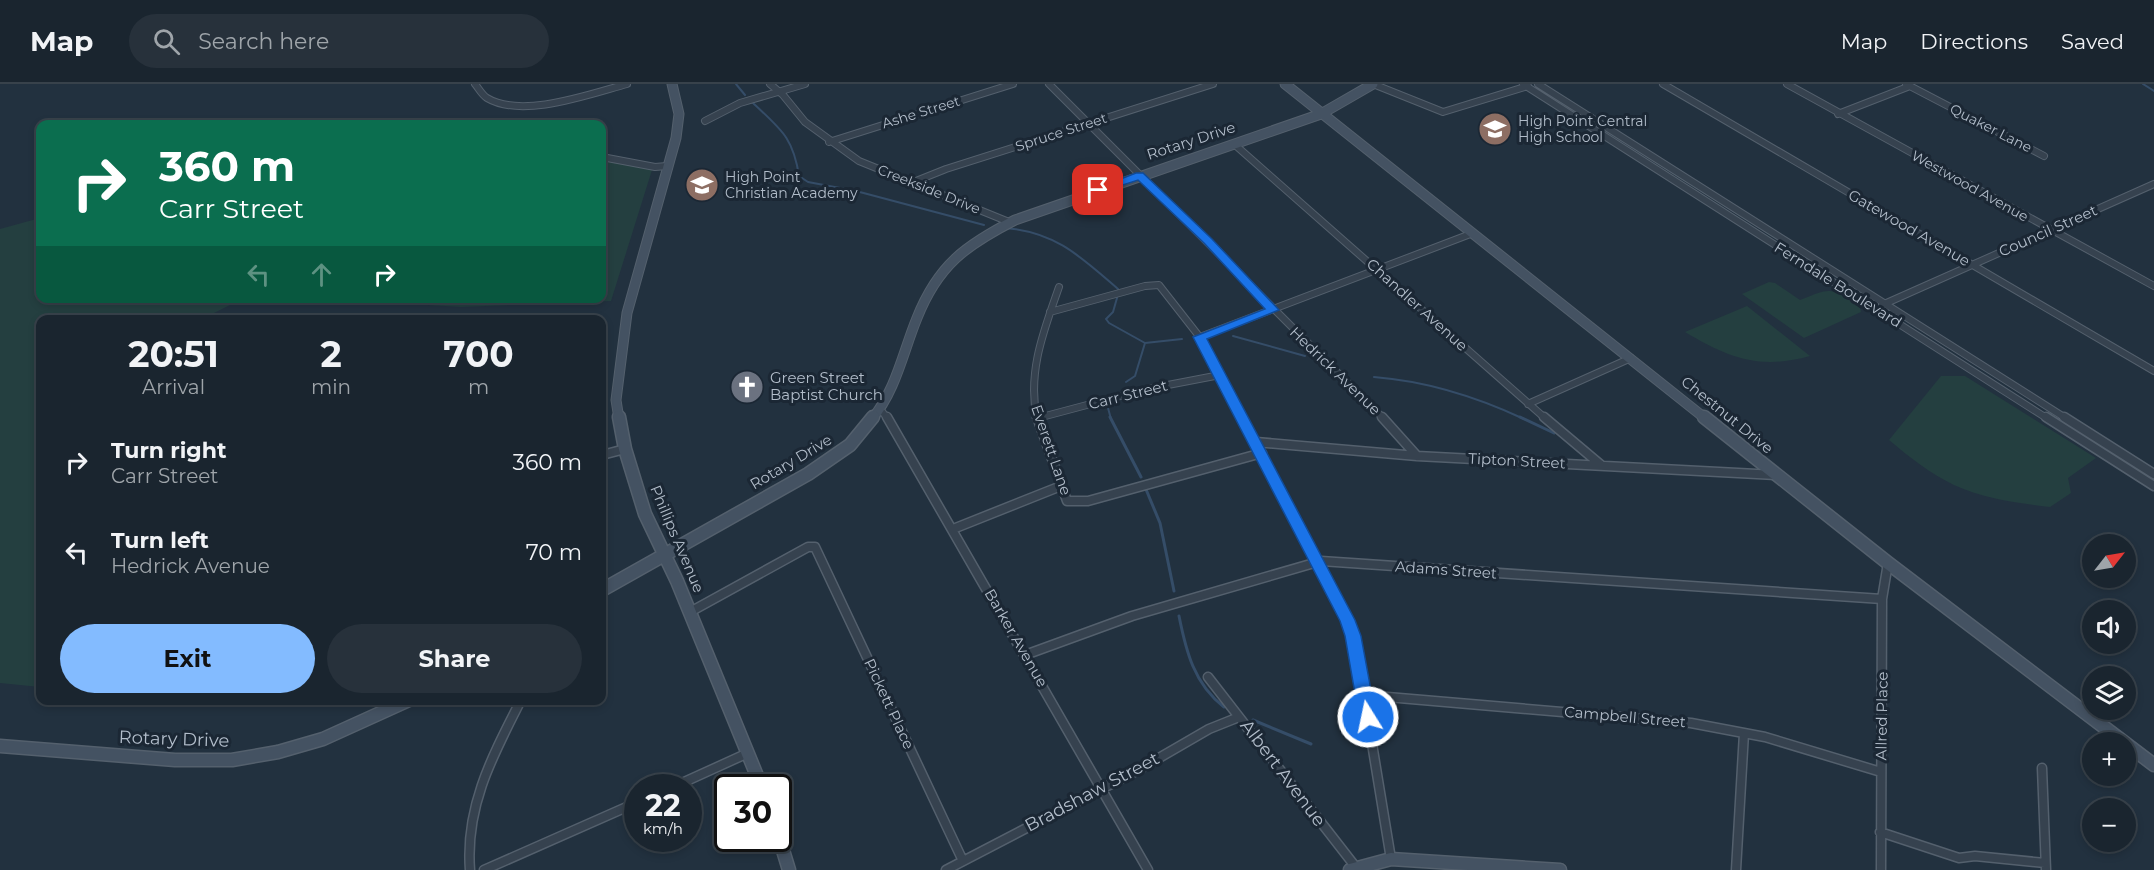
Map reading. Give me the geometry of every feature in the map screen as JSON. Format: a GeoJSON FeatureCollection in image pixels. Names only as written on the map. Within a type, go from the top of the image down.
{"type":"FeatureCollection","features":[{"type":"Feature","properties":{"kind":"street"},"geometry":{"type":"LineString","coordinates":[[475,84],[480,93],[488,98],[522,106],[567,100],[627,84]]}},
{"type":"Feature","properties":{"kind":"street","name":"Phillips Avenue"},"geometry":{"type":"LineString","coordinates":[[672,84],[679,114],[676,138],[627,313],[616,400],[624,449],[645,513],[690,612],[756,774]]}},
{"type":"Feature","properties":{"kind":"street","name":"Creekside Drive"},"geometry":{"type":"LineString","coordinates":[[770,84],[805,122],[859,161],[1009,222]]}},
{"type":"Feature","properties":{"kind":"street"},"geometry":{"type":"LineString","coordinates":[[705,121],[726,108],[805,84]]}},
{"type":"Feature","properties":{"kind":"street","name":"Ashe Street"},"geometry":{"type":"LineString","coordinates":[[829,141],[1013,84]]}},
{"type":"Feature","properties":{"kind":"street","name":"Hedrick Avenue"},"geometry":{"type":"LineString","coordinates":[[1048,84],[1208,241],[1273,310],[1394,429],[1417,456]]}},
{"type":"Feature","properties":{"kind":"street","name":"Spruce Street"},"geometry":{"type":"LineString","coordinates":[[911,183],[1087,123],[1213,84]]}},
{"type":"Feature","properties":{"kind":"street","name":"Chestnut Drive"},"geometry":{"type":"LineString","coordinates":[[1285,84],[1888,563],[2154,765]]}},
{"type":"Feature","properties":{"kind":"street"},"geometry":{"type":"LineString","coordinates":[[1373,84],[1443,112],[1527,85]]}},
{"type":"Feature","properties":{"kind":"street","name":"Rotary Drive"},"geometry":{"type":"LineString","coordinates":[[606,588],[829,461],[850,445],[880,409],[900,368],[917,317],[935,282],[973,242],[1009,222],[1321,114],[1373,84]]}},
{"type":"Feature","properties":{"kind":"street","name":"Ferndale Boulevard"},"geometry":{"type":"LineString","coordinates":[[1538,84],[2154,474]]}},
{"type":"Feature","properties":{"kind":"street","name":"Gatewood Avenue"},"geometry":{"type":"LineString","coordinates":[[1664,84],[2154,371]]}},
{"type":"Feature","properties":{"kind":"street","name":"Westwood Avenue"},"geometry":{"type":"LineString","coordinates":[[1787,84],[2154,286]]}},
{"type":"Feature","properties":{"kind":"street","name":"Ferndale Boulevard"},"geometry":{"type":"LineString","coordinates":[[1527,85],[2154,486]]}},
{"type":"Feature","properties":{"kind":"street"},"geometry":{"type":"LineString","coordinates":[[1838,114],[1908,85]]}},
{"type":"Feature","properties":{"kind":"street","name":"Quaker Lane"},"geometry":{"type":"LineString","coordinates":[[1908,85],[2044,156]]}},
{"type":"Feature","properties":{"kind":"street","name":"Chandler Avenue"},"geometry":{"type":"LineString","coordinates":[[1234,144],[1528,404],[1601,465]]}},
{"type":"Feature","properties":{"kind":"street"},"geometry":{"type":"LineString","coordinates":[[606,158],[655,167],[667,166]]}},
{"type":"Feature","properties":{"kind":"street","name":"Council Street"},"geometry":{"type":"LineString","coordinates":[[1876,309],[2154,184]]}},
{"type":"Feature","properties":{"kind":"street"},"geometry":{"type":"LineString","coordinates":[[1200,337],[1473,234]]}},
{"type":"Feature","properties":{"kind":"street"},"geometry":{"type":"LineString","coordinates":[[1050,312],[1153,285],[1163,289],[1200,337],[1318,562],[1353,636],[1391,859]]}},
{"type":"Feature","properties":{"kind":"street","name":"Everett Lane"},"geometry":{"type":"LineString","coordinates":[[1059,287],[1050,312],[1033,382],[1038,418],[1067,501],[1072,504],[1161,478],[1262,453]]}},
{"type":"Feature","properties":{"kind":"street"},"geometry":{"type":"LineString","coordinates":[[1528,404],[1631,358]]}},
{"type":"Feature","properties":{"kind":"street","name":"Carr Street"},"geometry":{"type":"LineString","coordinates":[[1038,418],[1147,389],[1220,375]]}},
{"type":"Feature","properties":{"kind":"street","name":"Barker Avenue"},"geometry":{"type":"LineString","coordinates":[[880,409],[893,425],[1148,870]]}},
{"type":"Feature","properties":{"kind":"street","name":"Tipton Street"},"geometry":{"type":"LineString","coordinates":[[1256,442],[1417,456],[1778,476]]}},
{"type":"Feature","properties":{"kind":"street"},"geometry":{"type":"LineString","coordinates":[[606,454],[624,449]]}},
{"type":"Feature","properties":{"kind":"street"},"geometry":{"type":"LineString","coordinates":[[953,529],[1061,486]]}},
{"type":"Feature","properties":{"kind":"street","name":"Pickett Place"},"geometry":{"type":"LineString","coordinates":[[690,612],[808,548],[815,547],[963,861]]}},
{"type":"Feature","properties":{"kind":"street","name":"Adams Street"},"geometry":{"type":"LineString","coordinates":[[1025,655],[1132,616],[1318,562],[1882,599]]}},
{"type":"Feature","properties":{"kind":"street","name":"Allred Place"},"geometry":{"type":"LineString","coordinates":[[1881,870],[1882,599],[1888,563]]}},
{"type":"Feature","properties":{"kind":"street","name":"Albert Avenue"},"geometry":{"type":"LineString","coordinates":[[1208,677],[1354,869]]}},
{"type":"Feature","properties":{"kind":"street","name":"Campbell Street"},"geometry":{"type":"LineString","coordinates":[[1364,695],[1658,720],[1744,733],[1881,772]]}},
{"type":"Feature","properties":{"kind":"street","name":"Rotary Drive"},"geometry":{"type":"LineString","coordinates":[[0,746],[177,760],[230,760],[312,742],[364,723],[399,705]]}},
{"type":"Feature","properties":{"kind":"street"},"geometry":{"type":"LineString","coordinates":[[470,870],[469,836],[472,810],[519,705]]}},
{"type":"Feature","properties":{"kind":"street","name":"Bradshaw Street"},"geometry":{"type":"LineString","coordinates":[[946,870],[1209,729],[1239,717]]}},
{"type":"Feature","properties":{"kind":"street"},"geometry":{"type":"LineString","coordinates":[[1736,870],[1744,733]]}},
{"type":"Feature","properties":{"kind":"street"},"geometry":{"type":"LineString","coordinates":[[702,774],[748,753]]}},
{"type":"Feature","properties":{"kind":"street"},"geometry":{"type":"LineString","coordinates":[[1880,832],[1959,858],[1975,856],[2045,867],[2042,768]]}},
{"type":"Feature","properties":{"kind":"street"},"geometry":{"type":"LineString","coordinates":[[484,870],[624,808]]}},
{"type":"Feature","properties":{"kind":"street"},"geometry":{"type":"LineString","coordinates":[[784,852],[789,870]]}},
{"type":"Feature","properties":{"kind":"street"},"geometry":{"type":"LineString","coordinates":[[1354,869],[1391,859],[1560,870]]}},
{"type":"Feature","properties":{"kind":"green space"},"geometry":{"type":"Polygon","coordinates":[[[606,154],[648,164],[652,170],[611,301],[606,301],[606,154]]]}},
{"type":"Feature","properties":{"kind":"green space"},"geometry":{"type":"Polygon","coordinates":[[[36,219],[36,303],[234,303],[210,315],[36,315],[36,687],[0,683],[0,229],[36,219]]]}},
{"type":"Feature","properties":{"kind":"green space"},"geometry":{"type":"Polygon","coordinates":[[[1769,282],[1775,283],[1800,300],[1832,291],[1860,307],[1861,312],[1804,338],[1742,294],[1769,282]]]}},
{"type":"Feature","properties":{"kind":"green space"},"geometry":{"type":"Polygon","coordinates":[[[396,303],[561,303],[461,307],[396,303]]]}},
{"type":"Feature","properties":{"kind":"green space"},"geometry":{"type":"Polygon","coordinates":[[[1747,306],[1810,356],[1775,362],[1745,359],[1716,349],[1685,332],[1747,306]]]}},
{"type":"Feature","properties":{"kind":"green space"},"geometry":{"type":"Polygon","coordinates":[[[1941,376],[1965,376],[2096,458],[2068,478],[2071,493],[2050,507],[1989,497],[1945,481],[1920,465],[1889,440],[1941,376]]]}},
{"type":"Feature","properties":{"kind":"waterway"},"geometry":{"type":"LineString","coordinates":[[736,84],[745,95]]}},
{"type":"Feature","properties":{"kind":"waterway"},"geometry":{"type":"LineString","coordinates":[[2143,84],[2154,91]]}},
{"type":"Feature","properties":{"kind":"waterway"},"geometry":{"type":"LineString","coordinates":[[752,102],[784,134],[793,151],[799,176],[808,182],[856,191],[984,225]]}},
{"type":"Feature","properties":{"kind":"waterway"},"geometry":{"type":"LineString","coordinates":[[1005,228],[1039,235],[1067,248],[1118,289]]}},
{"type":"Feature","properties":{"kind":"waterway"},"geometry":{"type":"LineString","coordinates":[[1117,298],[1113,312],[1106,319],[1109,323],[1145,343]]}},
{"type":"Feature","properties":{"kind":"waterway"},"geometry":{"type":"LineString","coordinates":[[1233,336],[1305,356]]}},
{"type":"Feature","properties":{"kind":"waterway"},"geometry":{"type":"LineString","coordinates":[[1145,343],[1182,339]]}},
{"type":"Feature","properties":{"kind":"waterway"},"geometry":{"type":"LineString","coordinates":[[1126,382],[1135,376],[1145,343]]}},
{"type":"Feature","properties":{"kind":"waterway"},"geometry":{"type":"LineString","coordinates":[[1374,377],[1412,382],[1450,391],[1524,419]]}},
{"type":"Feature","properties":{"kind":"waterway"},"geometry":{"type":"LineString","coordinates":[[1108,408],[1111,419]]}},
{"type":"Feature","properties":{"kind":"waterway"},"geometry":{"type":"LineString","coordinates":[[1520,417],[1554,433]]}},
{"type":"Feature","properties":{"kind":"waterway"},"geometry":{"type":"LineString","coordinates":[[1111,419],[1141,477]]}},
{"type":"Feature","properties":{"kind":"waterway"},"geometry":{"type":"LineString","coordinates":[[1145,487],[1160,523],[1174,591]]}},
{"type":"Feature","properties":{"kind":"waterway"},"geometry":{"type":"LineString","coordinates":[[1179,616],[1188,654],[1198,677],[1205,688],[1224,707]]}},
{"type":"Feature","properties":{"kind":"waterway"},"geometry":{"type":"LineString","coordinates":[[1253,720],[1311,744]]}},
{"type":"Feature","properties":{"kind":"place","name":"High Point Central High School"},"geometry":{"type":"Point","coordinates":[1495,129]}},
{"type":"Feature","properties":{"kind":"place","name":"High Point Christian Academy"},"geometry":{"type":"Point","coordinates":[702,185]}},
{"type":"Feature","properties":{"kind":"place","name":"Green Street Baptist Church"},"geometry":{"type":"Point","coordinates":[747,387]}},
{"type":"Feature","properties":{"kind":"route"},"geometry":{"type":"LineString","coordinates":[[1098,190],[1140,175],[1208,241],[1273,310],[1200,337],[1348,620],[1368,717]]}}]}
